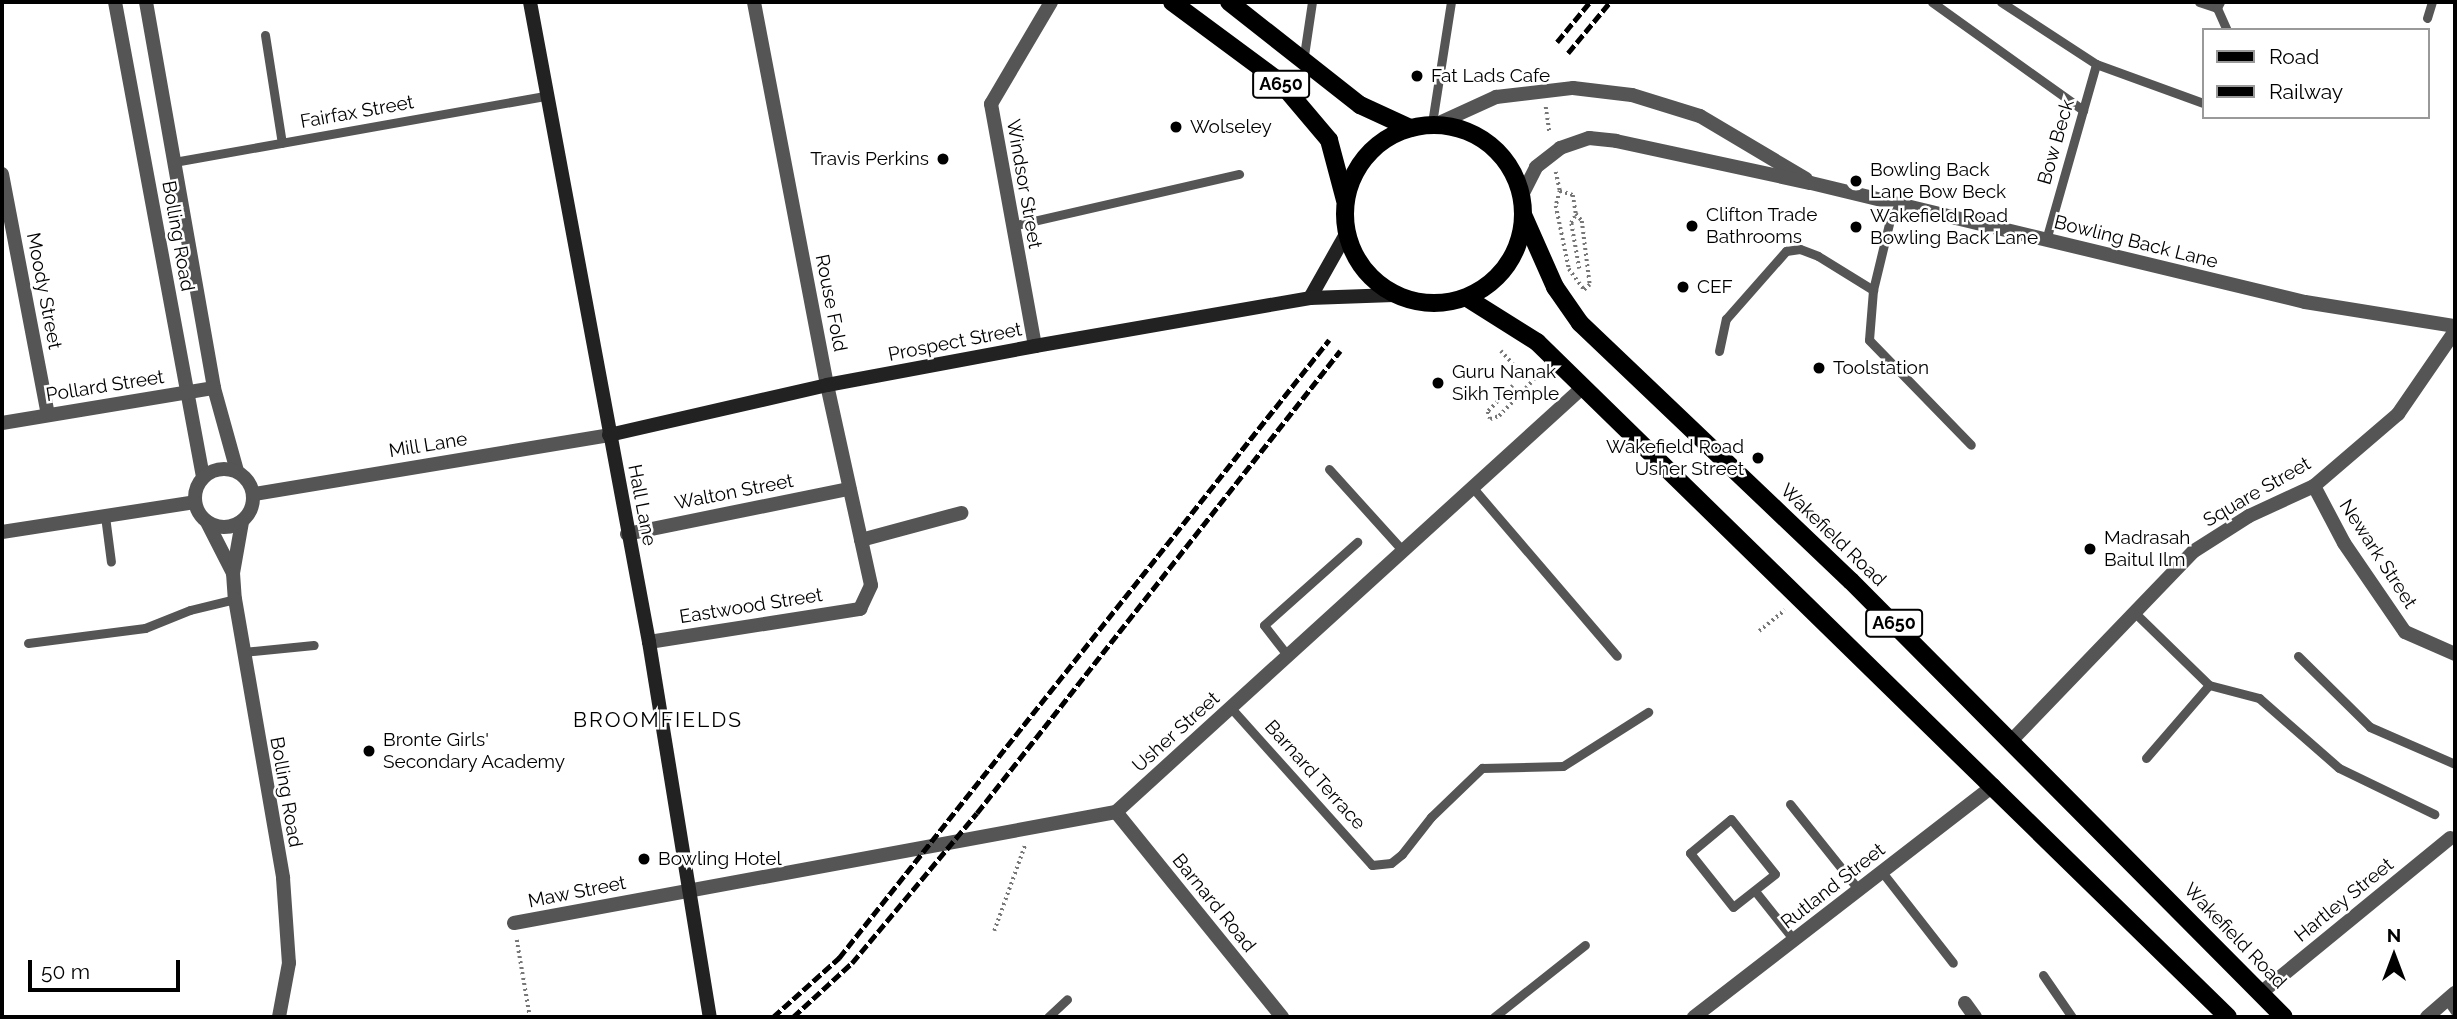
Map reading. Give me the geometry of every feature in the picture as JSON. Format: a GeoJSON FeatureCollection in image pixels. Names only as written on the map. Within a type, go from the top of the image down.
{"type":"FeatureCollection","features":[{"type":"Feature","properties":{"kind":"main road","name":"A650"},"geometry":{"type":"LineString","coordinates":[[1172,2],[1280,82],[1329,140],[1345,200],[1346,234],[1363,269],[1394,295],[1434,304],[1467,298],[1491,284],[1515,253],[1524,218],[1522,195],[1509,165],[1484,140],[1435,123],[1410,128],[1373,148],[1351,179],[1345,200]]}},
{"type":"Feature","properties":{"kind":"main road","name":"A650"},"geometry":{"type":"LineString","coordinates":[[1229,2],[1303,64],[1360,105],[1410,128]]}},
{"type":"Feature","properties":{"kind":"main road","name":"Wakefield Road"},"geometry":{"type":"LineString","coordinates":[[1524,218],[1567,304],[1580,323],[2012,740],[2284,1017]]}},
{"type":"Feature","properties":{"kind":"main road","name":"A650"},"geometry":{"type":"LineString","coordinates":[[1467,298],[1537,342],[1802,596],[2228,1017]]}},
{"type":"Feature","properties":{"kind":"street","name":"Bolling Road"},"geometry":{"type":"LineString","coordinates":[[115,2],[203,477]]}},
{"type":"Feature","properties":{"kind":"street","name":"Bolling Road"},"geometry":{"type":"LineString","coordinates":[[146,2],[214,388],[237,471]]}},
{"type":"Feature","properties":{"kind":"street","name":"Hall Lane"},"geometry":{"type":"LineString","coordinates":[[532,2],[546,96],[649,642],[710,1017]]}},
{"type":"Feature","properties":{"kind":"street","name":"Rouse Fold"},"geometry":{"type":"LineString","coordinates":[[754,2],[827,385],[871,585],[860,608]]}},
{"type":"Feature","properties":{"kind":"street","name":"Windsor Street"},"geometry":{"type":"LineString","coordinates":[[1035,346],[990,103],[1051,2]]}},
{"type":"Feature","properties":{"kind":"street","name":"Bowling Back Lane"},"geometry":{"type":"LineString","coordinates":[[1435,123],[1496,97],[1573,88],[1632,95],[1700,116],[1811,183]]}},
{"type":"Feature","properties":{"kind":"street","name":"Bowling Back Lane"},"geometry":{"type":"LineString","coordinates":[[1522,195],[1536,167],[1553,154],[1589,138],[1616,141],[1811,183],[2305,302],[2455,326]]}},
{"type":"Feature","properties":{"kind":"street","name":"Moody Street"},"geometry":{"type":"LineString","coordinates":[[2,174],[48,415]]}},
{"type":"Feature","properties":{"kind":"street"},"geometry":{"type":"LineString","coordinates":[[1310,298],[1346,234]]}},
{"type":"Feature","properties":{"kind":"street","name":"Prospect Street"},"geometry":{"type":"LineString","coordinates":[[609,435],[827,385],[1035,346],[1310,298],[1394,295]]}},
{"type":"Feature","properties":{"kind":"street","name":"Square Street"},"geometry":{"type":"LineString","coordinates":[[2012,740],[2194,551],[2249,516],[2314,486],[2398,414],[2455,331]]}},
{"type":"Feature","properties":{"kind":"street","name":"Usher Street"},"geometry":{"type":"LineString","coordinates":[[1116,812],[1583,387]]}},
{"type":"Feature","properties":{"kind":"street","name":"Pollard Street"},"geometry":{"type":"LineString","coordinates":[[2,423],[214,388]]}},
{"type":"Feature","properties":{"kind":"street","name":"Mill Lane"},"geometry":{"type":"LineString","coordinates":[[254,494],[609,435]]}},
{"type":"Feature","properties":{"kind":"street"},"geometry":{"type":"LineString","coordinates":[[219,469],[237,471],[254,494],[252,509],[242,522],[225,527],[207,522],[195,502],[203,477],[219,469]]}},
{"type":"Feature","properties":{"kind":"street","name":"Newark Street"},"geometry":{"type":"LineString","coordinates":[[2314,486],[2344,543],[2405,632],[2455,654]]}},
{"type":"Feature","properties":{"kind":"street","name":"Walton Street"},"geometry":{"type":"LineString","coordinates":[[627,534],[849,489]]}},
{"type":"Feature","properties":{"kind":"street"},"geometry":{"type":"LineString","coordinates":[[2,532],[195,502]]}},
{"type":"Feature","properties":{"kind":"street"},"geometry":{"type":"LineString","coordinates":[[861,540],[961,513]]}},
{"type":"Feature","properties":{"kind":"street","name":"Bolling Road"},"geometry":{"type":"LineString","coordinates":[[207,522],[233,573]]}},
{"type":"Feature","properties":{"kind":"street","name":"Bolling Road"},"geometry":{"type":"LineString","coordinates":[[242,522],[233,573],[235,599],[283,878],[289,963],[279,1017]]}},
{"type":"Feature","properties":{"kind":"street","name":"Eastwood Street"},"geometry":{"type":"LineString","coordinates":[[649,642],[860,608]]}},
{"type":"Feature","properties":{"kind":"street","name":"Rutland Street"},"geometry":{"type":"LineString","coordinates":[[1694,1017],[1994,785]]}},
{"type":"Feature","properties":{"kind":"street"},"geometry":{"type":"LineString","coordinates":[[688,890],[997,837],[1116,812]]}},
{"type":"Feature","properties":{"kind":"street","name":"Barnard Road"},"geometry":{"type":"LineString","coordinates":[[1116,812],[1279,1016]]}},
{"type":"Feature","properties":{"kind":"street","name":"Hartley Street"},"geometry":{"type":"LineString","coordinates":[[2262,992],[2453,836]]}},
{"type":"Feature","properties":{"kind":"street","name":"Maw Street"},"geometry":{"type":"LineString","coordinates":[[514,923],[688,890]]}},
{"type":"Feature","properties":{"kind":"street"},"geometry":{"type":"LineString","coordinates":[[2427,1017],[2453,1002]]}},
{"type":"Feature","properties":{"kind":"street"},"geometry":{"type":"LineString","coordinates":[[1965,1003],[1975,1017]]}},
{"type":"Feature","properties":{"kind":"lane"},"geometry":{"type":"LineString","coordinates":[[1303,64],[1312,2]]}},
{"type":"Feature","properties":{"kind":"lane"},"geometry":{"type":"LineString","coordinates":[[1435,123],[1451,2]]}},
{"type":"Feature","properties":{"kind":"lane"},"geometry":{"type":"LineString","coordinates":[[1932,2],[2083,110]]}},
{"type":"Feature","properties":{"kind":"lane"},"geometry":{"type":"LineString","coordinates":[[2001,2],[2012,5],[2096,64],[2202,103]]}},
{"type":"Feature","properties":{"kind":"lane"},"geometry":{"type":"LineString","coordinates":[[2199,2],[2218,5],[2226,28]]}},
{"type":"Feature","properties":{"kind":"lane"},"geometry":{"type":"LineString","coordinates":[[2427,18],[2432,2]]}},
{"type":"Feature","properties":{"kind":"lane"},"geometry":{"type":"LineString","coordinates":[[265,35],[282,142]]}},
{"type":"Feature","properties":{"kind":"lane","name":"Bow Beck"},"geometry":{"type":"LineString","coordinates":[[2046,240],[2096,64]]}},
{"type":"Feature","properties":{"kind":"lane","name":"Fairfax Street"},"geometry":{"type":"LineString","coordinates":[[174,162],[546,96]]}},
{"type":"Feature","properties":{"kind":"lane"},"geometry":{"type":"LineString","coordinates":[[1012,226],[1239,174]]}},
{"type":"Feature","properties":{"kind":"lane"},"geometry":{"type":"LineString","coordinates":[[1894,203],[1873,290],[1869,340],[1971,445]]}},
{"type":"Feature","properties":{"kind":"lane"},"geometry":{"type":"LineString","coordinates":[[1719,351],[1726,319],[1786,251],[1800,249],[1818,257],[1873,290]]}},
{"type":"Feature","properties":{"kind":"lane"},"geometry":{"type":"LineString","coordinates":[[1329,469],[1403,551]]}},
{"type":"Feature","properties":{"kind":"lane"},"geometry":{"type":"LineString","coordinates":[[1473,488],[1617,656]]}},
{"type":"Feature","properties":{"kind":"lane"},"geometry":{"type":"LineString","coordinates":[[105,516],[111,562]]}},
{"type":"Feature","properties":{"kind":"lane"},"geometry":{"type":"LineString","coordinates":[[1288,656],[1264,625],[1357,542]]}},
{"type":"Feature","properties":{"kind":"lane"},"geometry":{"type":"LineString","coordinates":[[28,643],[145,628],[217,602],[235,599]]}},
{"type":"Feature","properties":{"kind":"lane"},"geometry":{"type":"LineString","coordinates":[[2134,612],[2209,685],[2259,698],[2339,768],[2434,814]]}},
{"type":"Feature","properties":{"kind":"lane"},"geometry":{"type":"LineString","coordinates":[[243,652],[314,645]]}},
{"type":"Feature","properties":{"kind":"lane"},"geometry":{"type":"LineString","coordinates":[[2298,656],[2370,727],[2455,764]]}},
{"type":"Feature","properties":{"kind":"lane"},"geometry":{"type":"LineString","coordinates":[[2146,758],[2209,685]]}},
{"type":"Feature","properties":{"kind":"lane","name":"Barnard Terrace"},"geometry":{"type":"LineString","coordinates":[[1231,708],[1372,865],[1391,863],[1402,855],[1431,817],[1482,768],[1563,766],[1648,712]]}},
{"type":"Feature","properties":{"kind":"lane"},"geometry":{"type":"LineString","coordinates":[[1790,804],[1859,890]]}},
{"type":"Feature","properties":{"kind":"lane"},"geometry":{"type":"LineString","coordinates":[[1731,819],[1775,874],[1755,891],[1733,907],[1690,853],[1731,819]]}},
{"type":"Feature","properties":{"kind":"lane"},"geometry":{"type":"LineString","coordinates":[[1882,872],[1953,963]]}},
{"type":"Feature","properties":{"kind":"lane"},"geometry":{"type":"LineString","coordinates":[[1755,891],[1794,940]]}},
{"type":"Feature","properties":{"kind":"lane"},"geometry":{"type":"LineString","coordinates":[[1494,1017],[1585,945]]}},
{"type":"Feature","properties":{"kind":"lane"},"geometry":{"type":"LineString","coordinates":[[2043,975],[2072,1017]]}},
{"type":"Feature","properties":{"kind":"lane"},"geometry":{"type":"LineString","coordinates":[[1048,1017],[1067,999]]}},
{"type":"Feature","properties":{"kind":"path"},"geometry":{"type":"LineString","coordinates":[[1543,91],[1560,191],[1556,206],[1569,269],[1584,290]]}},
{"type":"Feature","properties":{"kind":"path"},"geometry":{"type":"LineString","coordinates":[[1560,191],[1573,195],[1576,214],[1581,221],[1590,285],[1567,304]]}},
{"type":"Feature","properties":{"kind":"path"},"geometry":{"type":"LineString","coordinates":[[1576,214],[1571,223],[1579,269]]}},
{"type":"Feature","properties":{"kind":"path"},"geometry":{"type":"LineString","coordinates":[[1501,351],[1517,368]]}},
{"type":"Feature","properties":{"kind":"path"},"geometry":{"type":"LineString","coordinates":[[1513,386],[1488,412],[1490,419],[1495,420],[1554,359]]}},
{"type":"Feature","properties":{"kind":"path"},"geometry":{"type":"LineString","coordinates":[[1759,631],[1802,596]]}},
{"type":"Feature","properties":{"kind":"path"},"geometry":{"type":"LineString","coordinates":[[994,932],[1030,830]]}},
{"type":"Feature","properties":{"kind":"path"},"geometry":{"type":"LineString","coordinates":[[514,923],[530,1017]]}},
{"type":"Feature","properties":{"kind":"railway"},"geometry":{"type":"LineString","coordinates":[[1557,42],[1590,2]]}},
{"type":"Feature","properties":{"kind":"railway"},"geometry":{"type":"LineString","coordinates":[[1568,53],[1610,2]]}},
{"type":"Feature","properties":{"kind":"railway"},"geometry":{"type":"LineString","coordinates":[[773,1017],[839,958],[1329,340]]}},
{"type":"Feature","properties":{"kind":"railway"},"geometry":{"type":"LineString","coordinates":[[793,1017],[852,963],[977,813],[1340,351]]}},
{"type":"Feature","properties":{"kind":"place","name":"Fat Lads Cafe"},"geometry":{"type":"Point","coordinates":[1417,76]}},
{"type":"Feature","properties":{"kind":"place","name":"Wolseley"},"geometry":{"type":"Point","coordinates":[1176,127]}},
{"type":"Feature","properties":{"kind":"place","name":"Travis Perkins"},"geometry":{"type":"Point","coordinates":[943,159]}},
{"type":"Feature","properties":{"kind":"place","name":"Bowling Back Lane Bow Beck"},"geometry":{"type":"Point","coordinates":[1856,181]}},
{"type":"Feature","properties":{"kind":"place","name":"Clifton Trade Bathrooms"},"geometry":{"type":"Point","coordinates":[1692,226]}},
{"type":"Feature","properties":{"kind":"place","name":"Wakefield Road Bowling Back Lane"},"geometry":{"type":"Point","coordinates":[1856,227]}},
{"type":"Feature","properties":{"kind":"place","name":"CEF"},"geometry":{"type":"Point","coordinates":[1683,287]}},
{"type":"Feature","properties":{"kind":"place","name":"Toolstation"},"geometry":{"type":"Point","coordinates":[1819,368]}},
{"type":"Feature","properties":{"kind":"place","name":"Guru Nanak Sikh Temple"},"geometry":{"type":"Point","coordinates":[1438,383]}},
{"type":"Feature","properties":{"kind":"place","name":"Wakefield Road Usher Street"},"geometry":{"type":"Point","coordinates":[1758,458]}},
{"type":"Feature","properties":{"kind":"place","name":"Madrasah Baitul Ilm"},"geometry":{"type":"Point","coordinates":[2090,549]}},
{"type":"Feature","properties":{"kind":"place","name":"Bronte Girls' Secondary Academy"},"geometry":{"type":"Point","coordinates":[369,751]}},
{"type":"Feature","properties":{"kind":"place","name":"Bowling Hotel"},"geometry":{"type":"Point","coordinates":[644,859]}},
{"type":"Feature","properties":{"kind":"district","name":"BROOMFIELDS"},"geometry":{"type":"Point","coordinates":[658,720]}}]}
